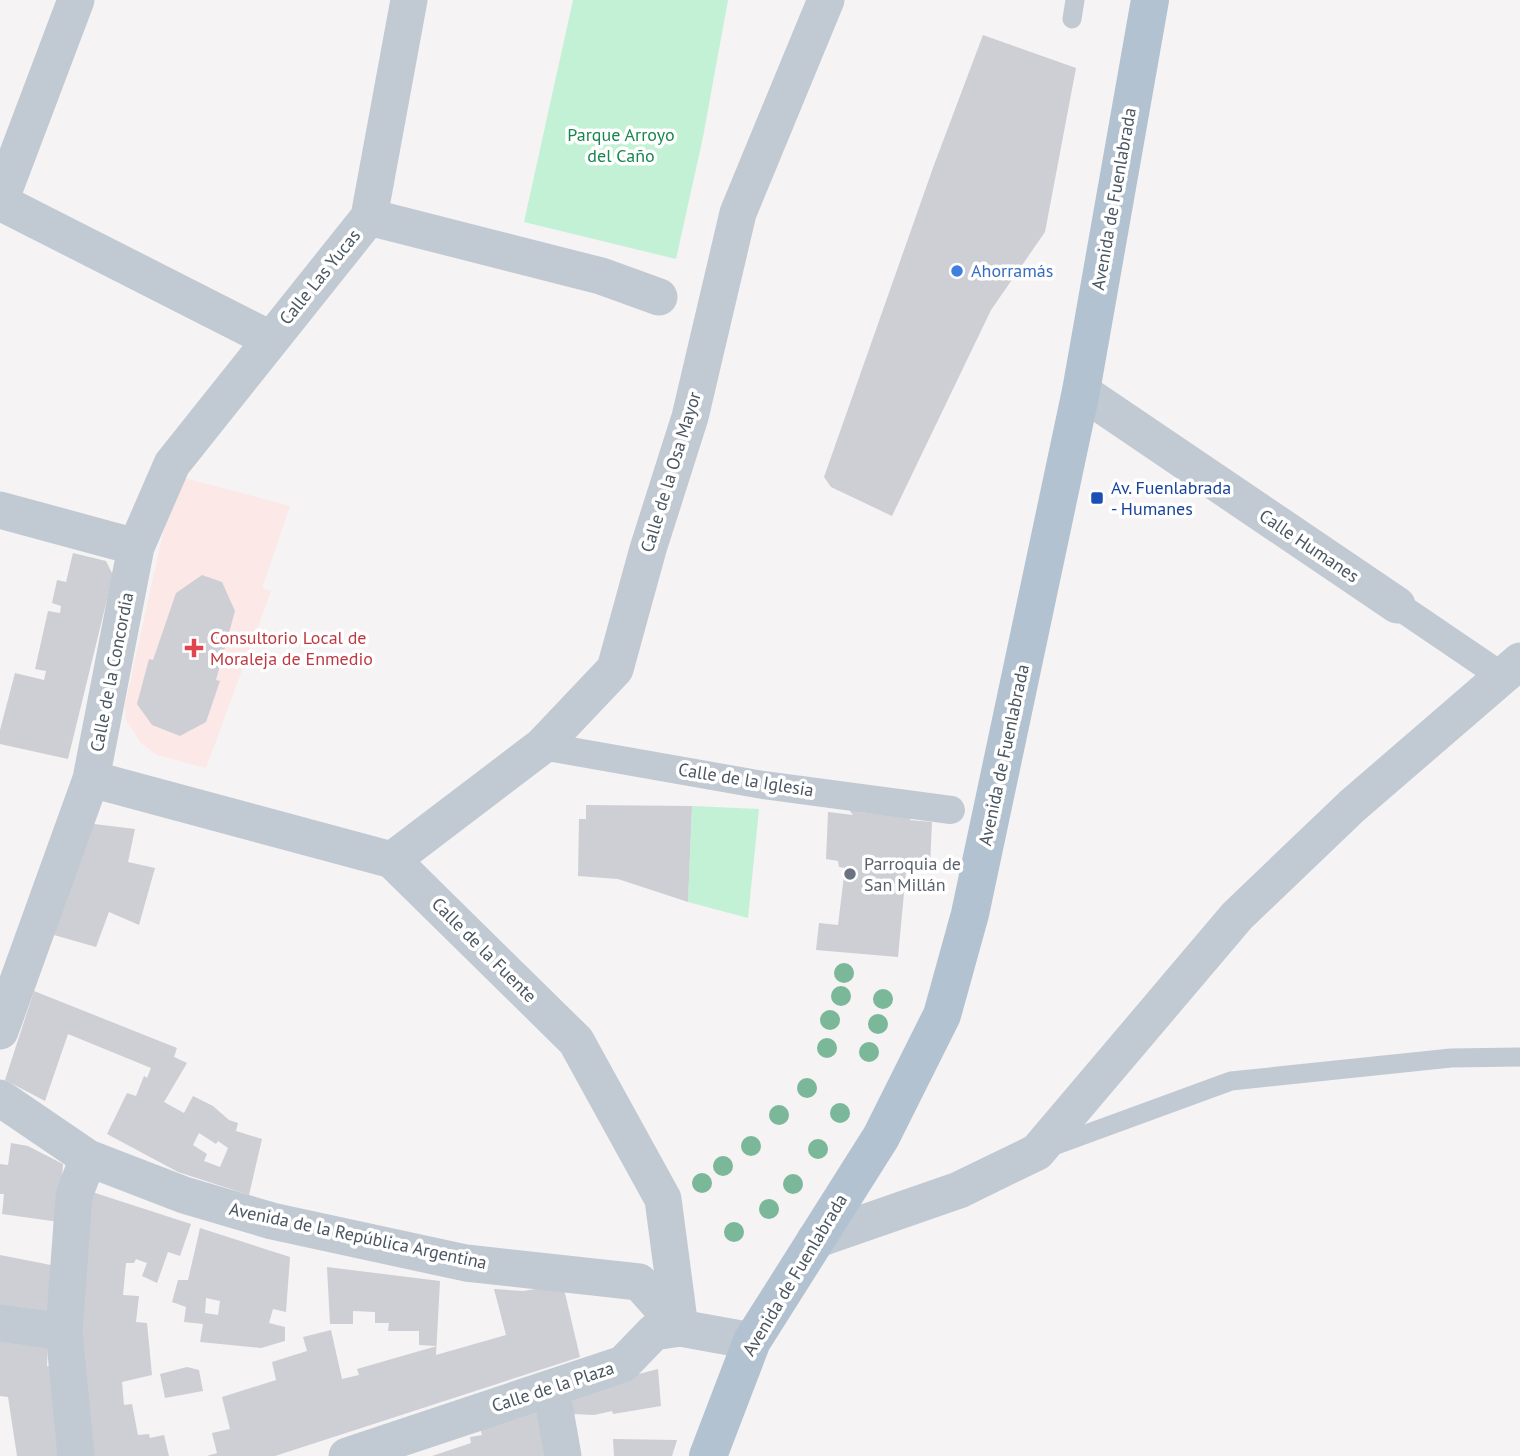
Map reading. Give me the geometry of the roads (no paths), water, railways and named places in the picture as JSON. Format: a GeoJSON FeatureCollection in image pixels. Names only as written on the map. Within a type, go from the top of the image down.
{"type":"FeatureCollection","features":[{"type":"Feature","properties":{"kind":"main road","name":"Avenida de Fuenlabrada"},"geometry":{"type":"LineString","coordinates":[[708,1456],[752,1341],[881,1137],[942,1015],[970,914],[1080,391],[1150,0]]}},
{"type":"Feature","properties":{"kind":"street","name":"Calle Las Yucas"},"geometry":{"type":"LineString","coordinates":[[76,0],[0,202],[270,339],[369,217],[410,0]]}},
{"type":"Feature","properties":{"kind":"street","name":"Calle de la Osa Mayor"},"geometry":{"type":"LineString","coordinates":[[392,860],[542,746],[615,669],[648,549],[690,417],[738,213],[826,0]]}},
{"type":"Feature","properties":{"kind":"street"},"geometry":{"type":"LineString","coordinates":[[369,217],[601,276],[659,298]]}},
{"type":"Feature","properties":{"kind":"street","name":"Calle de la Concordia"},"geometry":{"type":"LineString","coordinates":[[0,1031],[91,779],[136,547],[172,464],[270,339]]}},
{"type":"Feature","properties":{"kind":"street","name":"Calle Humanes"},"geometry":{"type":"LineString","coordinates":[[1080,391],[1397,605],[1511,669]]}},
{"type":"Feature","properties":{"kind":"street"},"geometry":{"type":"LineString","coordinates":[[0,510],[136,547]]}},
{"type":"Feature","properties":{"kind":"street"},"geometry":{"type":"LineString","coordinates":[[815,1240],[959,1190],[1037,1153],[1237,916],[1352,806],[1511,669]]}},
{"type":"Feature","properties":{"kind":"street","name":"Calle de la Iglesia"},"geometry":{"type":"LineString","coordinates":[[542,746],[763,785],[951,810]]}},
{"type":"Feature","properties":{"kind":"street","name":"Calle de la Fuente"},"geometry":{"type":"LineString","coordinates":[[91,779],[392,860],[576,1041],[663,1199],[680,1328]]}},
{"type":"Feature","properties":{"kind":"street","name":"Avenida de la República Argentina"},"geometry":{"type":"LineString","coordinates":[[0,1098],[88,1158],[184,1195],[272,1221],[466,1263],[639,1282],[680,1328]]}},
{"type":"Feature","properties":{"kind":"street"},"geometry":{"type":"LineString","coordinates":[[76,1456],[64,1332],[74,1196],[88,1158]]}},
{"type":"Feature","properties":{"kind":"street"},"geometry":{"type":"LineString","coordinates":[[0,1323],[64,1332]]}},
{"type":"Feature","properties":{"kind":"street","name":"Calle de la Plaza"},"geometry":{"type":"LineString","coordinates":[[347,1456],[623,1364],[654,1332],[680,1328],[752,1341]]}},
{"type":"Feature","properties":{"kind":"street"},"geometry":{"type":"LineString","coordinates":[[551,1388],[563,1456]]}},
{"type":"Feature","properties":{"kind":"lane"},"geometry":{"type":"LineString","coordinates":[[1037,1153],[1231,1081],[1451,1058],[1520,1057]]}},
{"type":"Feature","properties":{"kind":"place","name":"Ahorramás"},"geometry":{"type":"Point","coordinates":[957,271]}},
{"type":"Feature","properties":{"kind":"place","name":"Av. Fuenlabrada - Humanes"},"geometry":{"type":"Point","coordinates":[1097,498]}},
{"type":"Feature","properties":{"kind":"place","name":"Consultorio Local de Moraleja de Enmedio"},"geometry":{"type":"Point","coordinates":[194,648]}},
{"type":"Feature","properties":{"kind":"place","name":"Parroquia de San Millán"},"geometry":{"type":"Point","coordinates":[850,874]}},
{"type":"Feature","properties":{"kind":"park label","name":"Parque Arroyo del Caño"},"geometry":{"type":"Point","coordinates":[621,145]}}]}
